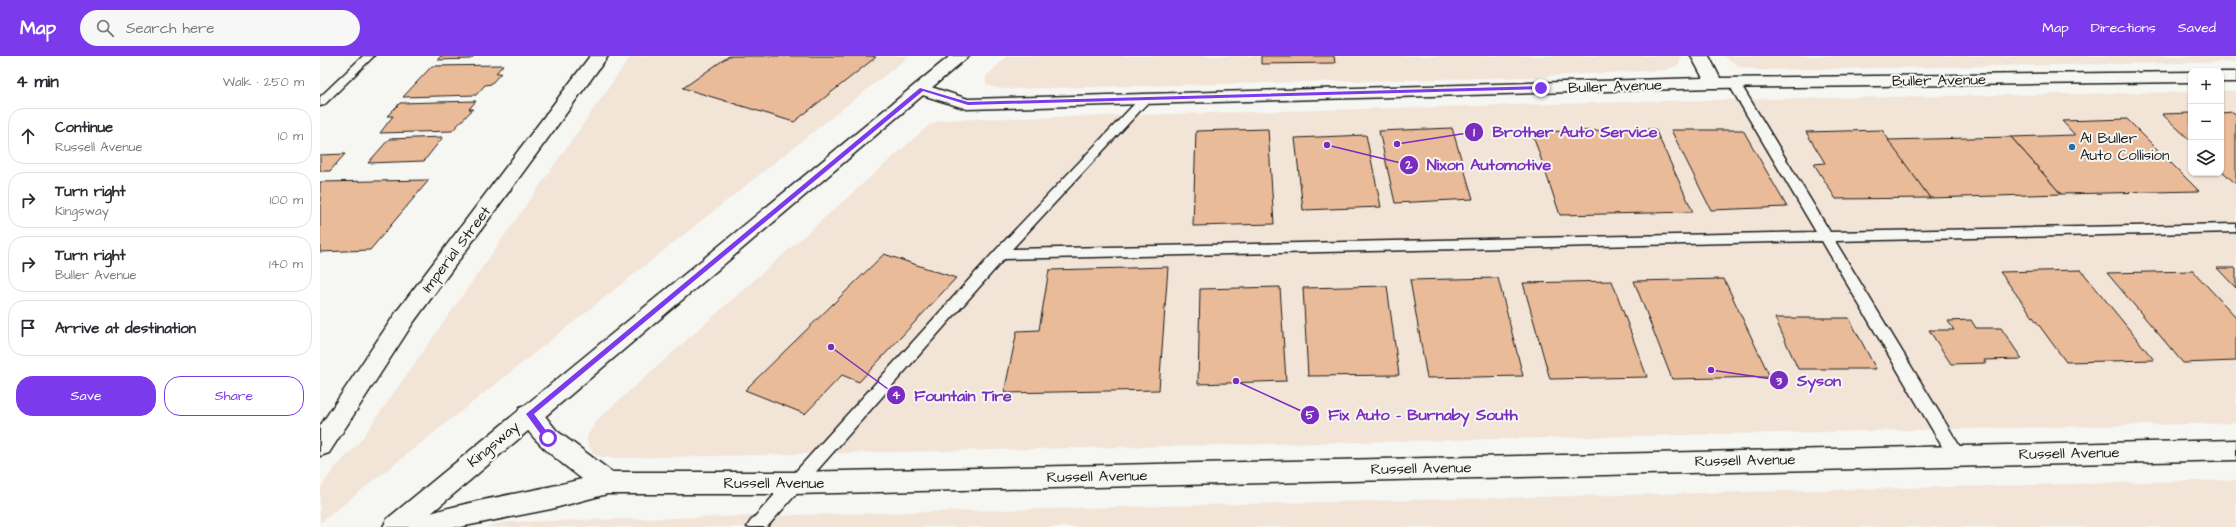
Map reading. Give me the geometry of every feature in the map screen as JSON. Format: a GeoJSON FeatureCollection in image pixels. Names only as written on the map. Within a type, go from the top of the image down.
{"type":"FeatureCollection","features":[{"type":"Feature","properties":{"kind":"street","name":"Imperial Street"},"geometry":{"type":"LineString","coordinates":[[320,446],[405,317],[599,56]]}},
{"type":"Feature","properties":{"kind":"street","name":"Kingsway"},"geometry":{"type":"LineString","coordinates":[[396,527],[529,414],[960,56]]}},
{"type":"Feature","properties":{"kind":"street"},"geometry":{"type":"LineString","coordinates":[[1700,56],[1714,83]]}},
{"type":"Feature","properties":{"kind":"street","name":"Buller Avenue"},"geometry":{"type":"LineString","coordinates":[[922,89],[968,104],[1714,83],[2188,77]]}},
{"type":"Feature","properties":{"kind":"street"},"geometry":{"type":"LineString","coordinates":[[2224,77],[2236,77]]}},
{"type":"Feature","properties":{"kind":"street"},"geometry":{"type":"LineString","coordinates":[[529,414],[548,438],[607,483]]}},
{"type":"Feature","properties":{"kind":"street","name":"Russell Avenue"},"geometry":{"type":"LineString","coordinates":[[422,527],[465,514],[551,498],[607,483],[795,483],[1956,455],[2236,450]]}},
{"type":"Feature","properties":{"kind":"lane"},"geometry":{"type":"LineString","coordinates":[[320,103],[369,56]]}},
{"type":"Feature","properties":{"kind":"lane"},"geometry":{"type":"LineString","coordinates":[[1734,83],[1956,455]]}},
{"type":"Feature","properties":{"kind":"lane"},"geometry":{"type":"LineString","coordinates":[[756,527],[1000,254],[1145,99]]}},
{"type":"Feature","properties":{"kind":"lane"},"geometry":{"type":"LineString","coordinates":[[1000,254],[2236,228]]}},
{"type":"Feature","properties":{"kind":"shaded area"},"geometry":{"type":"Polygon","coordinates":[[[631,56],[909,56],[320,523],[320,489],[333,470],[358,444],[631,56]]]}},
{"type":"Feature","properties":{"kind":"shaded area"},"geometry":{"type":"Polygon","coordinates":[[[1007,56],[1681,57],[1679,65],[1665,70],[1526,77],[1004,89],[992,87],[986,83],[986,77],[1007,56]]]}},
{"type":"Feature","properties":{"kind":"shaded area"},"geometry":{"type":"Polygon","coordinates":[[[1723,56],[2236,56],[2236,62],[1759,70],[1741,67],[1723,56]]]}},
{"type":"Feature","properties":{"kind":"shaded area"},"geometry":{"type":"Polygon","coordinates":[[[2224,91],[2236,91],[2236,423],[615,458],[597,456],[592,452],[587,441],[588,434],[599,418],[928,126],[941,120],[1706,100],[2188,92],[2188,176],[2224,176],[2224,91]]]}},
{"type":"Feature","properties":{"kind":"shaded area"},"geometry":{"type":"Polygon","coordinates":[[[2236,480],[2236,527],[485,527],[507,522],[2236,480]]]}},
{"type":"Feature","properties":{"kind":"building"},"geometry":{"type":"Polygon","coordinates":[[[441,56],[474,56],[470,59],[437,60],[441,56]]]}},
{"type":"Feature","properties":{"kind":"building"},"geometry":{"type":"Polygon","coordinates":[[[729,56],[876,57],[794,122],[683,88],[729,56]]]}},
{"type":"Feature","properties":{"kind":"building"},"geometry":{"type":"Polygon","coordinates":[[[1261,56],[1334,56],[1335,63],[1261,64],[1261,56]]]}},
{"type":"Feature","properties":{"kind":"building"},"geometry":{"type":"Polygon","coordinates":[[[503,65],[496,73],[501,73],[491,84],[485,85],[476,95],[403,97],[432,66],[503,65]]]}},
{"type":"Feature","properties":{"kind":"building"},"geometry":{"type":"Polygon","coordinates":[[[476,101],[469,109],[473,109],[452,131],[380,133],[393,116],[387,116],[400,103],[476,101]]]}},
{"type":"Feature","properties":{"kind":"building"},"geometry":{"type":"Polygon","coordinates":[[[2233,112],[2236,115],[2236,184],[2224,173],[2224,113],[2233,112]]]}},
{"type":"Feature","properties":{"kind":"building"},"geometry":{"type":"Polygon","coordinates":[[[2188,113],[2188,138],[2162,114],[2188,113]]]}},
{"type":"Feature","properties":{"kind":"building"},"geometry":{"type":"Polygon","coordinates":[[[2127,119],[2199,191],[2061,194],[2011,137],[2075,135],[2062,121],[2127,119]]]}},
{"type":"Feature","properties":{"kind":"building"},"geometry":{"type":"Polygon","coordinates":[[[1452,128],[1473,199],[1395,203],[1379,131],[1452,128]]]}},
{"type":"Feature","properties":{"kind":"building"},"geometry":{"type":"Polygon","coordinates":[[[1268,129],[1274,224],[1193,226],[1196,131],[1268,129]]]}},
{"type":"Feature","properties":{"kind":"building"},"geometry":{"type":"Polygon","coordinates":[[[1655,129],[1693,212],[1560,215],[1532,132],[1655,129]]]}},
{"type":"Feature","properties":{"kind":"building"},"geometry":{"type":"Polygon","coordinates":[[[1671,130],[1743,130],[1787,207],[1711,210],[1671,130]]]}},
{"type":"Feature","properties":{"kind":"building"},"geometry":{"type":"Polygon","coordinates":[[[1882,130],[1930,198],[1836,199],[1814,164],[1825,163],[1806,132],[1882,130]]]}},
{"type":"Feature","properties":{"kind":"building"},"geometry":{"type":"Polygon","coordinates":[[[1366,135],[1381,207],[1303,210],[1295,138],[1366,135]]]}},
{"type":"Feature","properties":{"kind":"building"},"geometry":{"type":"Polygon","coordinates":[[[443,137],[424,161],[368,163],[389,139],[443,137]]]}},
{"type":"Feature","properties":{"kind":"building"},"geometry":{"type":"Polygon","coordinates":[[[2011,137],[2061,194],[1930,198],[1888,140],[2011,137]]]}},
{"type":"Feature","properties":{"kind":"building"},"geometry":{"type":"Polygon","coordinates":[[[345,154],[330,171],[320,171],[320,155],[345,154]]]}},
{"type":"Feature","properties":{"kind":"building"},"geometry":{"type":"Polygon","coordinates":[[[429,180],[370,250],[320,252],[320,182],[429,180]]]}},
{"type":"Feature","properties":{"kind":"building"},"geometry":{"type":"Polygon","coordinates":[[[884,254],[956,278],[859,382],[842,375],[805,414],[745,390],[884,254]]]}},
{"type":"Feature","properties":{"kind":"building"},"geometry":{"type":"Polygon","coordinates":[[[1168,267],[1159,390],[1004,393],[1017,331],[1039,330],[1049,270],[1168,267]]]}},
{"type":"Feature","properties":{"kind":"building"},"geometry":{"type":"Polygon","coordinates":[[[2217,268],[2236,268],[2236,288],[2217,268]]]}},
{"type":"Feature","properties":{"kind":"building"},"geometry":{"type":"Polygon","coordinates":[[[2081,270],[2154,360],[2066,362],[2000,272],[2081,270]]]}},
{"type":"Feature","properties":{"kind":"building"},"geometry":{"type":"Polygon","coordinates":[[[2193,271],[2236,317],[2236,361],[2183,363],[2107,273],[2193,271]]]}},
{"type":"Feature","properties":{"kind":"building"},"geometry":{"type":"Polygon","coordinates":[[[1498,278],[1523,376],[1427,378],[1410,280],[1498,278]]]}},
{"type":"Feature","properties":{"kind":"building"},"geometry":{"type":"Polygon","coordinates":[[[1724,279],[1770,377],[1672,379],[1634,281],[1724,279]]]}},
{"type":"Feature","properties":{"kind":"building"},"geometry":{"type":"Polygon","coordinates":[[[1612,281],[1647,377],[1550,379],[1523,283],[1612,281]]]}},
{"type":"Feature","properties":{"kind":"building"},"geometry":{"type":"Polygon","coordinates":[[[1387,286],[1399,375],[1308,376],[1303,288],[1387,286]]]}},
{"type":"Feature","properties":{"kind":"building"},"geometry":{"type":"Polygon","coordinates":[[[1280,287],[1286,381],[1198,384],[1200,289],[1280,287]]]}},
{"type":"Feature","properties":{"kind":"building"},"geometry":{"type":"Polygon","coordinates":[[[1775,318],[1849,318],[1876,369],[1798,369],[1775,318]]]}},
{"type":"Feature","properties":{"kind":"building"},"geometry":{"type":"Polygon","coordinates":[[[1971,320],[1976,328],[2001,328],[2022,359],[1984,360],[1986,363],[1951,364],[1929,330],[1954,330],[1948,321],[1971,320]]]}},
{"type":"Feature","properties":{"kind":"place","name":"Brother Auto Service"},"geometry":{"type":"Point","coordinates":[1397,144]}},
{"type":"Feature","properties":{"kind":"place","name":"Nixon Automotive"},"geometry":{"type":"Point","coordinates":[1327,145]}},
{"type":"Feature","properties":{"kind":"place","name":"A1 Buller Auto Collision"},"geometry":{"type":"Point","coordinates":[2072,147]}},
{"type":"Feature","properties":{"kind":"place","name":"Fountain Tire"},"geometry":{"type":"Point","coordinates":[831,347]}},
{"type":"Feature","properties":{"kind":"place","name":"Syson"},"geometry":{"type":"Point","coordinates":[1711,370]}},
{"type":"Feature","properties":{"kind":"place","name":"Fix Auto - Burnaby South"},"geometry":{"type":"Point","coordinates":[1236,381]}},
{"type":"Feature","properties":{"kind":"route"},"geometry":{"type":"LineString","coordinates":[[548,438],[529,414],[922,89],[968,104],[1541,88]]}}]}
